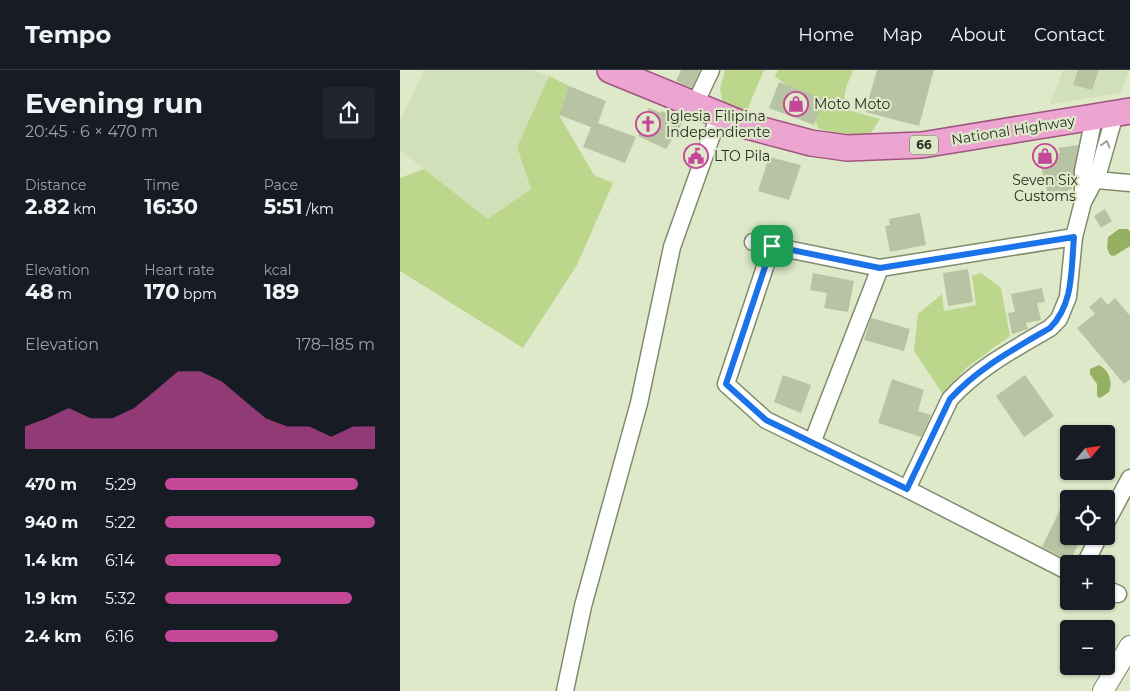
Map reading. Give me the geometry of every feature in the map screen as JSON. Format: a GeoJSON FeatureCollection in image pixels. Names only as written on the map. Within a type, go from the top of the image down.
{"type":"FeatureCollection","features":[{"type":"Feature","properties":{"kind":"main road","name":"National Highway"},"geometry":{"type":"LineString","coordinates":[[610,70],[720,115],[774,134],[811,143],[847,148],[922,145],[1113,114]]}},
{"type":"Feature","properties":{"kind":"street"},"geometry":{"type":"LineString","coordinates":[[695,104],[710,70]]}},
{"type":"Feature","properties":{"kind":"street"},"geometry":{"type":"LineString","coordinates":[[907,489],[950,399],[960,387],[983,368],[1050,328],[1059,319],[1068,297],[1074,237],[1089,179],[1113,114]]}},
{"type":"Feature","properties":{"kind":"street"},"geometry":{"type":"LineString","coordinates":[[565,691],[583,606],[640,403],[672,247],[720,115]]}},
{"type":"Feature","properties":{"kind":"street"},"geometry":{"type":"LineString","coordinates":[[1089,179],[1130,183]]}},
{"type":"Feature","properties":{"kind":"street"},"geometry":{"type":"LineString","coordinates":[[753,242],[880,268],[1074,237]]}},
{"type":"Feature","properties":{"kind":"street"},"geometry":{"type":"LineString","coordinates":[[772,246],[726,384],[766,420],[907,489],[1060,567]]}},
{"type":"Feature","properties":{"kind":"street"},"geometry":{"type":"LineString","coordinates":[[812,443],[880,268]]}},
{"type":"Feature","properties":{"kind":"street"},"geometry":{"type":"LineString","coordinates":[[1115,506],[1130,478]]}},
{"type":"Feature","properties":{"kind":"street"},"geometry":{"type":"LineString","coordinates":[[1103,691],[1130,646]]}},
{"type":"Feature","properties":{"kind":"shaded area"},"geometry":{"type":"Polygon","coordinates":[[[424,70],[532,70],[549,76],[517,147],[531,189],[488,219],[400,150],[400,120],[424,70]]]}},
{"type":"Feature","properties":{"kind":"shaded area"},"geometry":{"type":"Polygon","coordinates":[[[725,70],[764,70],[744,117],[724,108],[720,89],[725,70]]]}},
{"type":"Feature","properties":{"kind":"shaded area"},"geometry":{"type":"Polygon","coordinates":[[[778,70],[853,70],[845,95],[848,110],[880,119],[871,133],[848,138],[818,128],[810,104],[775,76],[778,70]]]}},
{"type":"Feature","properties":{"kind":"shaded area"},"geometry":{"type":"Polygon","coordinates":[[[1063,70],[1129,70],[1121,93],[1050,104],[1063,70]]]}},
{"type":"Feature","properties":{"kind":"shaded area"},"geometry":{"type":"Polygon","coordinates":[[[549,76],[569,86],[559,115],[594,175],[613,183],[577,265],[523,348],[400,271],[400,178],[424,169],[488,219],[531,189],[517,147],[549,76]]]}},
{"type":"Feature","properties":{"kind":"shaded area"},"geometry":{"type":"Polygon","coordinates":[[[1119,229],[1130,231],[1130,246],[1114,256],[1110,255],[1107,248],[1108,237],[1119,229]]]}},
{"type":"Feature","properties":{"kind":"shaded area"},"geometry":{"type":"Polygon","coordinates":[[[981,273],[1001,288],[1010,336],[966,368],[943,394],[914,351],[918,314],[942,294],[944,311],[976,305],[972,276],[981,273]]]}},
{"type":"Feature","properties":{"kind":"shaded area"},"geometry":{"type":"Polygon","coordinates":[[[1099,365],[1108,373],[1111,384],[1109,392],[1100,398],[1097,396],[1097,384],[1090,374],[1090,369],[1099,365]]]}},
{"type":"Feature","properties":{"kind":"building"},"geometry":{"type":"Polygon","coordinates":[[[681,70],[700,70],[692,88],[676,81],[681,70]]]}},
{"type":"Feature","properties":{"kind":"building"},"geometry":{"type":"Polygon","coordinates":[[[877,70],[934,70],[919,126],[865,112],[877,70]]]}},
{"type":"Feature","properties":{"kind":"building"},"geometry":{"type":"Polygon","coordinates":[[[1078,70],[1099,70],[1092,90],[1073,85],[1078,70]]]}},
{"type":"Feature","properties":{"kind":"building"},"geometry":{"type":"Polygon","coordinates":[[[779,82],[824,99],[814,125],[769,108],[779,82]]]}},
{"type":"Feature","properties":{"kind":"building"},"geometry":{"type":"Polygon","coordinates":[[[569,86],[606,101],[598,123],[636,137],[625,163],[583,147],[591,127],[559,115],[569,86]]]}},
{"type":"Feature","properties":{"kind":"building"},"geometry":{"type":"Polygon","coordinates":[[[649,108],[684,120],[666,149],[638,136],[649,108]]]}},
{"type":"Feature","properties":{"kind":"building"},"geometry":{"type":"Polygon","coordinates":[[[1078,145],[1072,189],[1048,196],[1039,157],[1060,153],[1058,148],[1078,145]]]}},
{"type":"Feature","properties":{"kind":"building"},"geometry":{"type":"Polygon","coordinates":[[[769,157],[801,165],[789,200],[758,191],[769,157]]]}},
{"type":"Feature","properties":{"kind":"building"},"geometry":{"type":"Polygon","coordinates":[[[1105,209],[1112,221],[1101,228],[1094,216],[1105,209]]]}},
{"type":"Feature","properties":{"kind":"building"},"geometry":{"type":"Polygon","coordinates":[[[920,213],[926,245],[890,252],[885,226],[890,225],[889,219],[920,213]]]}},
{"type":"Feature","properties":{"kind":"building"},"geometry":{"type":"Polygon","coordinates":[[[968,269],[973,302],[948,306],[943,273],[968,269]]]}},
{"type":"Feature","properties":{"kind":"building"},"geometry":{"type":"Polygon","coordinates":[[[813,273],[854,281],[848,312],[824,308],[827,293],[810,290],[813,273]]]}},
{"type":"Feature","properties":{"kind":"building"},"geometry":{"type":"Polygon","coordinates":[[[1042,288],[1045,302],[1037,303],[1041,320],[1026,323],[1028,329],[1012,334],[1008,313],[1015,312],[1011,294],[1042,288]]]}},
{"type":"Feature","properties":{"kind":"building"},"geometry":{"type":"Polygon","coordinates":[[[1101,297],[1108,305],[1115,298],[1130,316],[1130,379],[1124,384],[1077,328],[1095,314],[1089,307],[1101,297]]]}},
{"type":"Feature","properties":{"kind":"building"},"geometry":{"type":"Polygon","coordinates":[[[871,318],[910,329],[904,351],[864,340],[871,318]]]}},
{"type":"Feature","properties":{"kind":"building"},"geometry":{"type":"Polygon","coordinates":[[[783,375],[811,385],[801,413],[774,402],[783,375]]]}},
{"type":"Feature","properties":{"kind":"building"},"geometry":{"type":"Polygon","coordinates":[[[1025,375],[1054,416],[1024,437],[996,396],[1025,375]]]}},
{"type":"Feature","properties":{"kind":"building"},"geometry":{"type":"Polygon","coordinates":[[[892,379],[924,390],[918,411],[931,415],[921,437],[878,423],[892,379]]]}},
{"type":"Feature","properties":{"kind":"building"},"geometry":{"type":"Polygon","coordinates":[[[1060,510],[1060,545],[1078,545],[1073,555],[1060,556],[1042,547],[1060,510]]]}},
{"type":"Feature","properties":{"kind":"place","name":"Moto Moto"},"geometry":{"type":"Point","coordinates":[796,104]}},
{"type":"Feature","properties":{"kind":"place","name":"Iglesia Filipina Independiente"},"geometry":{"type":"Point","coordinates":[648,124]}},
{"type":"Feature","properties":{"kind":"place","name":"LTO Pila"},"geometry":{"type":"Point","coordinates":[696,156]}},
{"type":"Feature","properties":{"kind":"place","name":"Seven Six Customs"},"geometry":{"type":"Point","coordinates":[1045,156]}},
{"type":"Feature","properties":{"kind":"route"},"geometry":{"type":"LineString","coordinates":[[1074,237],[1068,297],[1059,319],[1050,328],[983,368],[960,387],[950,399],[907,489],[766,420],[726,384],[772,246],[880,268],[1074,237]]}}]}
